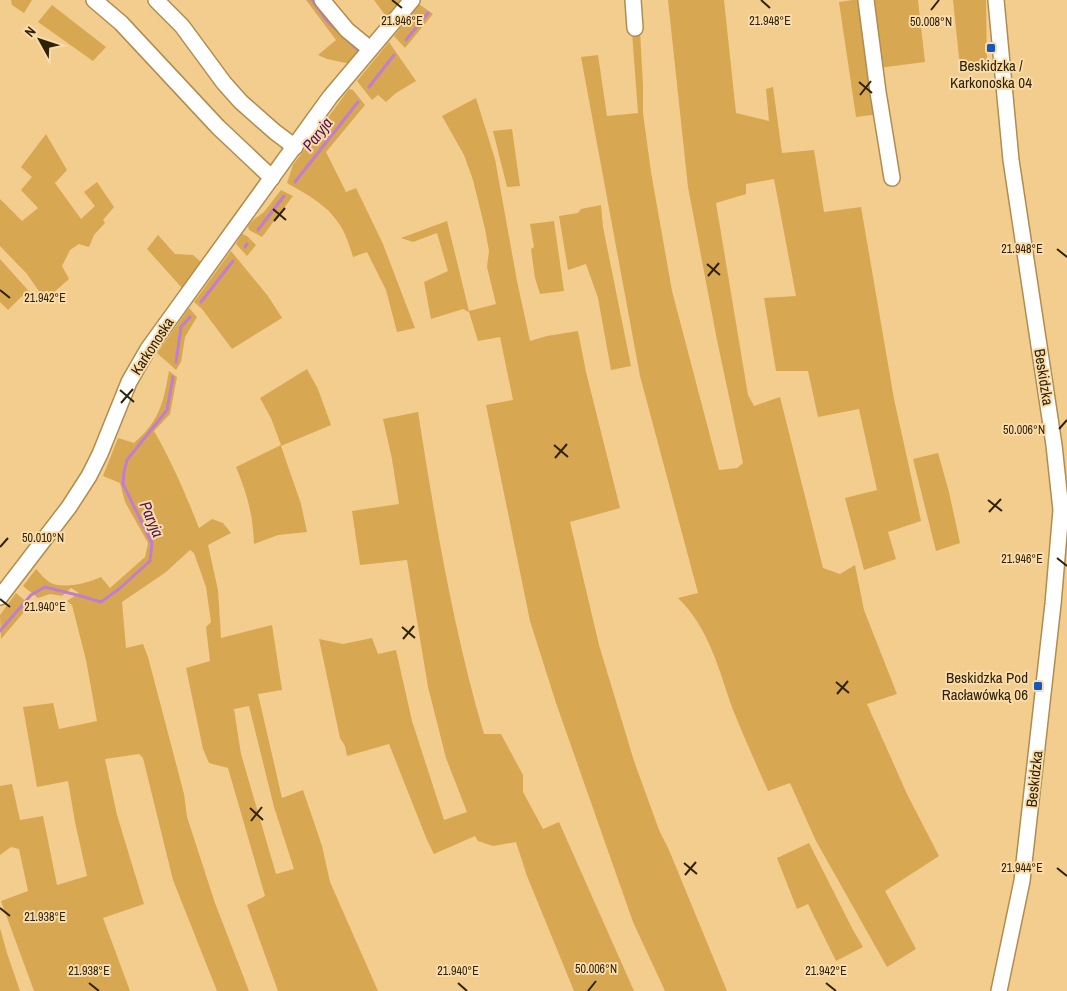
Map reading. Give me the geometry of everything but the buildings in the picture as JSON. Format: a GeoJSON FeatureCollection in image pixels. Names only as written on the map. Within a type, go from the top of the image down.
{"type":"FeatureCollection","features":[{"type":"Feature","properties":{"kind":"street"},"geometry":{"type":"LineString","coordinates":[[94,0],[121,23],[218,127],[272,178]]}},
{"type":"Feature","properties":{"kind":"street"},"geometry":{"type":"LineString","coordinates":[[156,0],[182,26],[224,83],[241,102],[275,132],[295,146]]}},
{"type":"Feature","properties":{"kind":"street"},"geometry":{"type":"LineString","coordinates":[[322,0],[347,30],[370,49]]}},
{"type":"Feature","properties":{"kind":"street","name":"Karkonoska"},"geometry":{"type":"LineString","coordinates":[[0,597],[69,506],[89,476],[100,454],[129,382],[148,349],[330,97],[412,0]]}},
{"type":"Feature","properties":{"kind":"street"},"geometry":{"type":"LineString","coordinates":[[633,0],[636,28]]}},
{"type":"Feature","properties":{"kind":"street"},"geometry":{"type":"LineString","coordinates":[[866,0],[892,178]]}},
{"type":"Feature","properties":{"kind":"street","name":"Beskidzka"},"geometry":{"type":"LineString","coordinates":[[996,0],[1011,160],[1064,519],[1022,881],[998,991]]}},
{"type":"Feature","properties":{"kind":"shaded area"},"geometry":{"type":"Polygon","coordinates":[[[11,0],[32,0],[24,13],[12,5],[11,0]]]}},
{"type":"Feature","properties":{"kind":"shaded area"},"geometry":{"type":"Polygon","coordinates":[[[306,0],[318,0],[363,49],[351,64],[318,55],[336,40],[306,0]]]}},
{"type":"Feature","properties":{"kind":"shaded area"},"geometry":{"type":"Polygon","coordinates":[[[374,0],[403,0],[388,19],[374,0]]]}},
{"type":"Feature","properties":{"kind":"shaded area"},"geometry":{"type":"Polygon","coordinates":[[[668,0],[724,0],[736,113],[769,121],[766,89],[773,87],[782,153],[814,150],[824,212],[861,207],[894,399],[921,521],[888,532],[896,559],[864,570],[845,498],[877,490],[859,409],[818,417],[808,371],[776,371],[764,298],[796,296],[774,179],[746,184],[746,194],[716,203],[748,395],[754,406],[780,397],[823,568],[840,574],[855,565],[864,610],[897,694],[867,704],[907,794],[939,856],[885,891],[916,949],[887,967],[816,841],[790,783],[768,791],[733,710],[712,650],[698,623],[678,598],[698,593],[640,376],[581,57],[598,55],[607,116],[638,113],[632,32],[640,30],[643,113],[651,172],[672,291],[719,470],[737,468],[743,463],[688,187],[668,0]]]}},
{"type":"Feature","properties":{"kind":"shaded area"},"geometry":{"type":"Polygon","coordinates":[[[863,0],[879,114],[856,117],[839,2],[863,0]]]}},
{"type":"Feature","properties":{"kind":"shaded area"},"geometry":{"type":"Polygon","coordinates":[[[872,0],[918,0],[925,62],[878,68],[872,0]]]}},
{"type":"Feature","properties":{"kind":"shaded area"},"geometry":{"type":"Polygon","coordinates":[[[953,0],[986,0],[987,63],[960,67],[953,0]]]}},
{"type":"Feature","properties":{"kind":"shaded area"},"geometry":{"type":"Polygon","coordinates":[[[419,4],[433,14],[405,48],[394,36],[419,4]]]}},
{"type":"Feature","properties":{"kind":"shaded area"},"geometry":{"type":"Polygon","coordinates":[[[52,5],[106,47],[93,61],[38,22],[52,5]]]}},
{"type":"Feature","properties":{"kind":"shaded area"},"geometry":{"type":"Polygon","coordinates":[[[389,42],[416,81],[396,93],[386,102],[378,95],[372,100],[357,81],[389,42]]]}},
{"type":"Feature","properties":{"kind":"shaded area"},"geometry":{"type":"Polygon","coordinates":[[[349,89],[353,90],[365,105],[326,152],[346,192],[356,188],[383,244],[415,328],[397,332],[386,290],[367,252],[353,257],[345,233],[327,209],[287,183],[293,165],[349,89]]]}},
{"type":"Feature","properties":{"kind":"shaded area"},"geometry":{"type":"Polygon","coordinates":[[[476,98],[495,159],[530,341],[578,331],[586,372],[620,508],[570,522],[599,645],[634,761],[659,830],[727,991],[665,991],[633,922],[556,703],[530,621],[486,405],[513,400],[500,337],[478,341],[469,312],[463,309],[431,319],[424,282],[448,271],[437,233],[413,242],[401,238],[447,221],[469,311],[496,304],[487,267],[489,251],[485,229],[473,180],[464,155],[442,116],[476,98]]]}},
{"type":"Feature","properties":{"kind":"shaded area"},"geometry":{"type":"Polygon","coordinates":[[[512,129],[520,186],[507,187],[493,131],[512,129]]]}},
{"type":"Feature","properties":{"kind":"shaded area"},"geometry":{"type":"Polygon","coordinates":[[[46,134],[67,170],[55,183],[81,219],[95,206],[84,192],[97,182],[114,207],[103,220],[105,223],[94,235],[89,247],[79,244],[70,250],[62,266],[69,279],[45,300],[27,274],[0,246],[0,199],[22,221],[38,208],[21,190],[32,177],[21,167],[46,134]]]}},
{"type":"Feature","properties":{"kind":"shaded area"},"geometry":{"type":"Polygon","coordinates":[[[281,190],[293,196],[262,237],[249,230],[248,226],[264,212],[281,190]]]}},
{"type":"Feature","properties":{"kind":"shaded area"},"geometry":{"type":"Polygon","coordinates":[[[601,205],[603,227],[631,366],[611,370],[598,298],[586,264],[568,270],[559,216],[578,213],[581,209],[601,205]]]}},
{"type":"Feature","properties":{"kind":"shaded area"},"geometry":{"type":"Polygon","coordinates":[[[554,221],[564,291],[540,294],[535,278],[531,249],[534,247],[530,224],[554,221]]]}},
{"type":"Feature","properties":{"kind":"shaded area"},"geometry":{"type":"Polygon","coordinates":[[[242,234],[247,236],[256,245],[247,256],[236,244],[242,234]]]}},
{"type":"Feature","properties":{"kind":"shaded area"},"geometry":{"type":"Polygon","coordinates":[[[158,235],[175,254],[193,255],[202,263],[182,288],[147,249],[158,235]]]}},
{"type":"Feature","properties":{"kind":"shaded area"},"geometry":{"type":"Polygon","coordinates":[[[231,251],[268,296],[282,318],[232,349],[202,309],[194,302],[231,251]]]}},
{"type":"Feature","properties":{"kind":"shaded area"},"geometry":{"type":"Polygon","coordinates":[[[0,259],[35,298],[30,304],[22,296],[8,310],[0,302],[0,259]]]}},
{"type":"Feature","properties":{"kind":"shaded area"},"geometry":{"type":"Polygon","coordinates":[[[189,308],[197,317],[185,337],[181,362],[176,370],[157,353],[189,308]]]}},
{"type":"Feature","properties":{"kind":"shaded area"},"geometry":{"type":"Polygon","coordinates":[[[307,369],[318,389],[331,425],[281,446],[301,504],[307,532],[278,535],[254,544],[249,504],[236,467],[281,445],[271,418],[260,398],[307,369]]]}},
{"type":"Feature","properties":{"kind":"shaded area"},"geometry":{"type":"Polygon","coordinates":[[[169,371],[177,377],[170,414],[154,431],[167,455],[199,528],[212,519],[223,523],[231,533],[208,545],[218,590],[221,638],[272,625],[282,690],[258,694],[282,798],[303,790],[322,846],[330,882],[378,991],[278,991],[247,905],[265,896],[228,768],[209,763],[203,749],[186,668],[210,661],[206,627],[211,622],[206,587],[194,553],[190,550],[166,572],[122,602],[126,648],[143,644],[148,657],[184,794],[187,817],[215,903],[249,991],[217,991],[173,880],[143,758],[139,754],[105,759],[117,815],[144,904],[103,918],[130,991],[34,991],[1,901],[28,891],[19,849],[11,847],[0,855],[0,786],[12,784],[20,820],[43,816],[57,885],[87,876],[68,781],[37,787],[23,707],[53,703],[59,729],[97,721],[86,660],[72,605],[67,601],[79,593],[71,588],[62,596],[50,594],[38,598],[23,586],[36,569],[47,580],[56,585],[76,584],[101,577],[110,588],[145,557],[148,543],[125,502],[120,483],[103,476],[118,438],[134,443],[150,427],[159,411],[169,371]],[[249,706],[234,709],[241,754],[276,874],[294,869],[274,807],[249,706]]]}},
{"type":"Feature","properties":{"kind":"shaded area"},"geometry":{"type":"Polygon","coordinates":[[[418,412],[438,534],[454,614],[484,734],[501,734],[523,775],[523,792],[543,829],[559,822],[634,991],[574,991],[527,876],[516,842],[493,846],[478,841],[475,836],[434,854],[389,744],[347,756],[345,746],[340,738],[319,639],[343,644],[372,638],[378,654],[396,650],[412,721],[444,820],[467,812],[446,758],[428,687],[407,560],[360,565],[352,511],[399,504],[383,419],[418,412]]]}},
{"type":"Feature","properties":{"kind":"shaded area"},"geometry":{"type":"Polygon","coordinates":[[[938,453],[960,543],[936,551],[913,459],[938,453]]]}},
{"type":"Feature","properties":{"kind":"shaded area"},"geometry":{"type":"Polygon","coordinates":[[[16,593],[30,605],[1,639],[0,615],[16,593]]]}},
{"type":"Feature","properties":{"kind":"shaded area"},"geometry":{"type":"Polygon","coordinates":[[[809,843],[863,947],[836,961],[808,904],[797,909],[777,858],[809,843]]]}},
{"type":"Feature","properties":{"kind":"shaded area"},"geometry":{"type":"Polygon","coordinates":[[[0,928],[7,953],[20,991],[0,991],[0,928]]]}},
{"type":"Feature","properties":{"kind":"waterway"},"geometry":{"type":"LineString","coordinates":[[312,0],[327,21],[358,50]]}},
{"type":"Feature","properties":{"kind":"waterway","name":"Paryja"},"geometry":{"type":"LineString","coordinates":[[406,40],[428,13]]}},
{"type":"Feature","properties":{"kind":"waterway","name":"Paryja"},"geometry":{"type":"LineString","coordinates":[[369,87],[394,55]]}},
{"type":"Feature","properties":{"kind":"waterway","name":"Paryja"},"geometry":{"type":"LineString","coordinates":[[295,182],[358,102]]}},
{"type":"Feature","properties":{"kind":"waterway","name":"Paryja"},"geometry":{"type":"LineString","coordinates":[[258,230],[284,196]]}},
{"type":"Feature","properties":{"kind":"waterway","name":"Paryja"},"geometry":{"type":"LineString","coordinates":[[201,302],[233,261]]}},
{"type":"Feature","properties":{"kind":"waterway","name":"Paryja"},"geometry":{"type":"LineString","coordinates":[[176,362],[181,327],[190,317]]}},
{"type":"Feature","properties":{"kind":"waterway","name":"Paryja"},"geometry":{"type":"LineString","coordinates":[[0,631],[31,595],[45,587],[101,602],[119,589],[150,561],[152,543],[123,484],[124,472],[127,460],[167,410],[173,377]]}},
{"type":"Feature","properties":{"kind":"place","name":"Beskidzka / Karkonoska 04"},"geometry":{"type":"Point","coordinates":[991,48]}},
{"type":"Feature","properties":{"kind":"place","name":"Beskidzka Pod Racławówką 06"},"geometry":{"type":"Point","coordinates":[1038,686]}}]}
